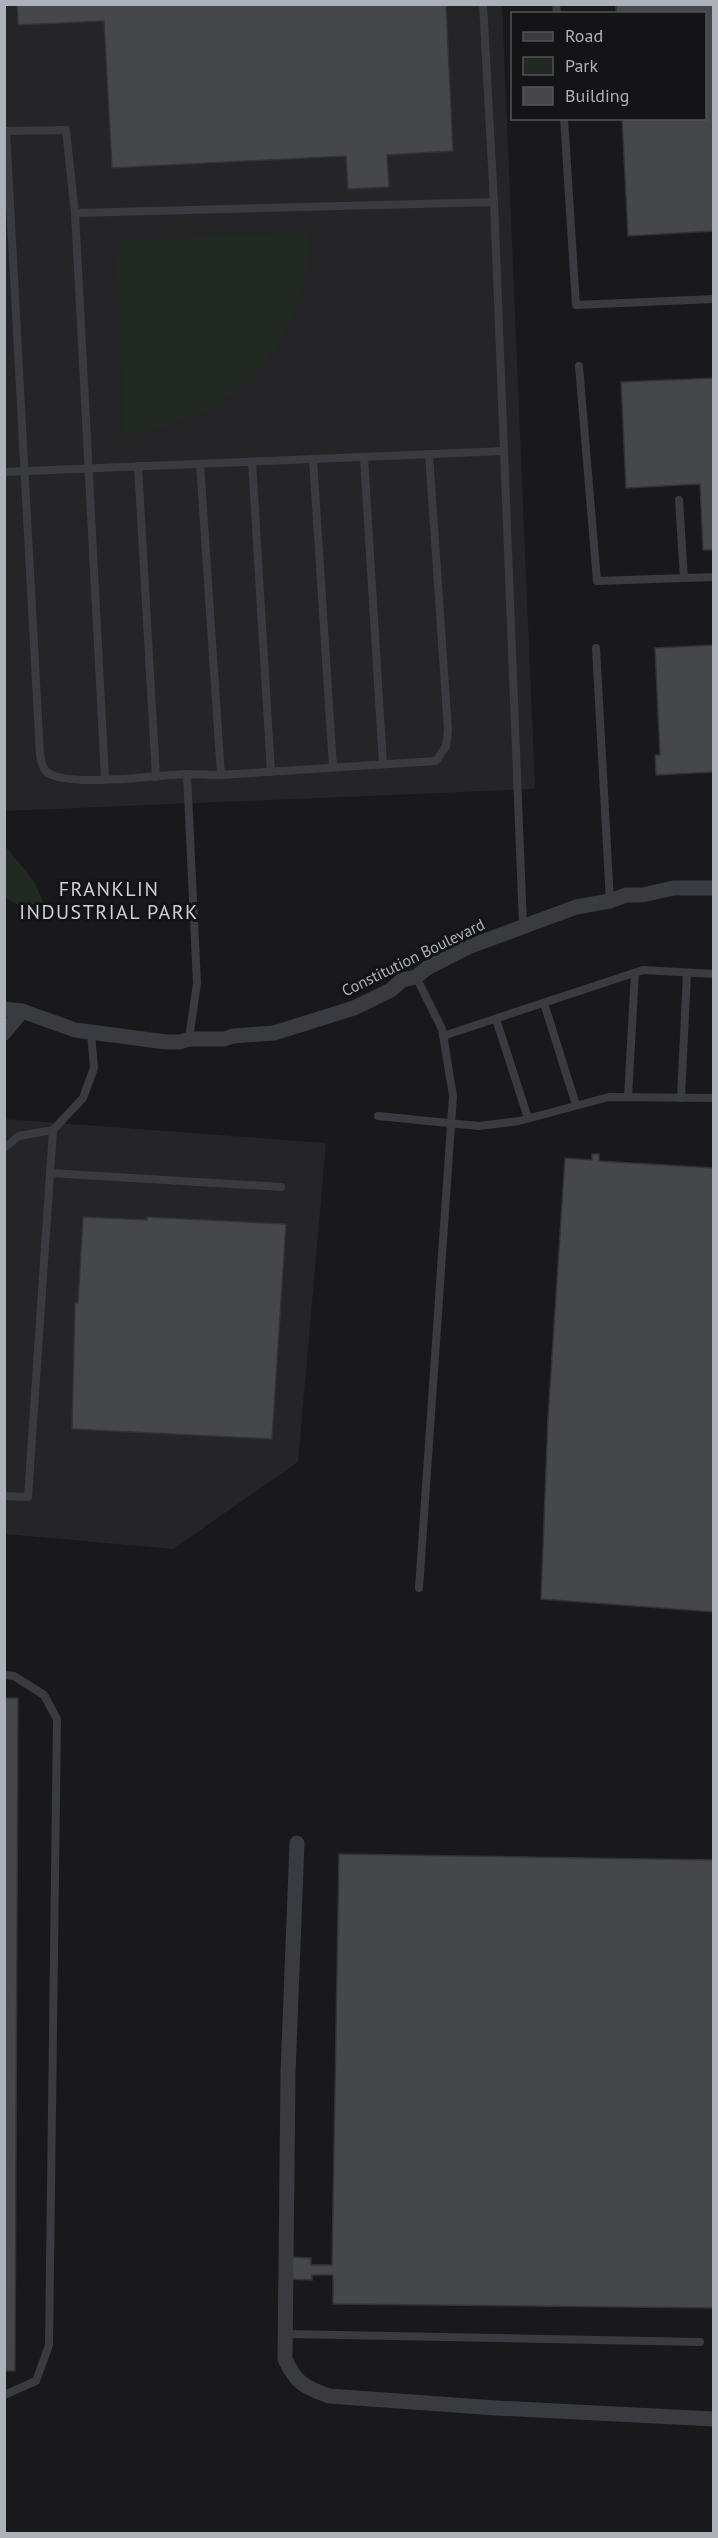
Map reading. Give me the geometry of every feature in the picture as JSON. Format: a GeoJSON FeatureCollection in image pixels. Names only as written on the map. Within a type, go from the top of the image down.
{"type":"FeatureCollection","features":[{"type":"Feature","properties":{"kind":"street","name":"Constitution Boulevard"},"geometry":{"type":"LineString","coordinates":[[4,1009],[22,1011],[75,1030],[166,1042],[180,1042],[189,1039],[224,1039],[233,1036],[274,1033],[354,1008],[391,990],[402,980],[416,977],[427,968],[468,947],[576,907],[610,901],[626,894],[642,894],[674,888],[714,888]]}},
{"type":"Feature","properties":{"kind":"street","name":"Constitution Boulevard"},"geometry":{"type":"LineString","coordinates":[[4,997],[22,1011]]}},
{"type":"Feature","properties":{"kind":"street"},"geometry":{"type":"LineString","coordinates":[[4,1033],[22,1011]]}},
{"type":"Feature","properties":{"kind":"street"},"geometry":{"type":"LineString","coordinates":[[297,1843],[288,2073],[285,2334],[285,2359],[292,2374],[304,2386],[329,2396],[496,2408],[714,2419]]}},
{"type":"Feature","properties":{"kind":"lane"},"geometry":{"type":"LineString","coordinates":[[483,4],[494,202],[523,925]]}},
{"type":"Feature","properties":{"kind":"lane"},"geometry":{"type":"LineString","coordinates":[[564,120],[576,304],[714,299]]}},
{"type":"Feature","properties":{"kind":"lane"},"geometry":{"type":"LineString","coordinates":[[105,778],[75,213],[66,130],[5,130],[40,754],[43,769],[51,775],[71,779],[156,777],[187,774],[220,775],[436,761],[446,746],[448,730],[429,454]]}},
{"type":"Feature","properties":{"kind":"lane"},"geometry":{"type":"LineString","coordinates":[[75,213],[494,202]]}},
{"type":"Feature","properties":{"kind":"lane"},"geometry":{"type":"LineString","coordinates":[[579,366],[597,581],[714,577]]}},
{"type":"Feature","properties":{"kind":"lane"},"geometry":{"type":"LineString","coordinates":[[4,472],[504,451]]}},
{"type":"Feature","properties":{"kind":"lane"},"geometry":{"type":"LineString","coordinates":[[364,457],[382,764]]}},
{"type":"Feature","properties":{"kind":"lane"},"geometry":{"type":"LineString","coordinates":[[313,459],[333,767]]}},
{"type":"Feature","properties":{"kind":"lane"},"geometry":{"type":"LineString","coordinates":[[252,462],[271,772]]}},
{"type":"Feature","properties":{"kind":"lane"},"geometry":{"type":"LineString","coordinates":[[200,464],[220,775]]}},
{"type":"Feature","properties":{"kind":"lane"},"geometry":{"type":"LineString","coordinates":[[138,466],[156,777]]}},
{"type":"Feature","properties":{"kind":"lane"},"geometry":{"type":"LineString","coordinates":[[679,500],[684,578]]}},
{"type":"Feature","properties":{"kind":"lane"},"geometry":{"type":"LineString","coordinates":[[596,648],[610,901]]}},
{"type":"Feature","properties":{"kind":"lane"},"geometry":{"type":"LineString","coordinates":[[187,774],[197,983],[189,1039]]}},
{"type":"Feature","properties":{"kind":"lane"},"geometry":{"type":"LineString","coordinates":[[443,1036],[643,970],[714,974]]}},
{"type":"Feature","properties":{"kind":"lane"},"geometry":{"type":"LineString","coordinates":[[628,1097],[635,973]]}},
{"type":"Feature","properties":{"kind":"lane"},"geometry":{"type":"LineString","coordinates":[[681,1098],[687,973]]}},
{"type":"Feature","properties":{"kind":"lane"},"geometry":{"type":"LineString","coordinates":[[416,977],[442,1029],[453,1096],[419,1588]]}},
{"type":"Feature","properties":{"kind":"lane"},"geometry":{"type":"LineString","coordinates":[[544,1003],[576,1105]]}},
{"type":"Feature","properties":{"kind":"lane"},"geometry":{"type":"LineString","coordinates":[[496,1018],[528,1118]]}},
{"type":"Feature","properties":{"kind":"lane"},"geometry":{"type":"LineString","coordinates":[[4,1148],[19,1136],[53,1130],[83,1098],[94,1068],[91,1033]]}},
{"type":"Feature","properties":{"kind":"lane"},"geometry":{"type":"LineString","coordinates":[[378,1116],[479,1126],[528,1118],[609,1097],[714,1098]]}},
{"type":"Feature","properties":{"kind":"lane"},"geometry":{"type":"LineString","coordinates":[[4,1496],[28,1497],[53,1130]]}},
{"type":"Feature","properties":{"kind":"lane"},"geometry":{"type":"LineString","coordinates":[[50,1173],[281,1187]]}},
{"type":"Feature","properties":{"kind":"lane"},"geometry":{"type":"LineString","coordinates":[[4,1675],[14,1676],[44,1695],[57,1719],[50,2345],[36,2381],[4,2395]]}},
{"type":"Feature","properties":{"kind":"lane"},"geometry":{"type":"LineString","coordinates":[[285,2334],[700,2342]]}},
{"type":"Feature","properties":{"kind":"shaded area"},"geometry":{"type":"Polygon","coordinates":[[[4,5],[502,5],[535,789],[5,811],[4,5]]]}},
{"type":"Feature","properties":{"kind":"shaded area"},"geometry":{"type":"Polygon","coordinates":[[[4,1119],[326,1143],[298,1462],[173,1549],[5,1534],[4,1119]]]}},
{"type":"Feature","properties":{"kind":"green space"},"geometry":{"type":"Polygon","coordinates":[[[310,232],[306,272],[296,309],[280,342],[258,371],[231,395],[200,414],[164,427],[124,435],[116,253],[124,240],[310,232]]]}},
{"type":"Feature","properties":{"kind":"green space"},"geometry":{"type":"Polygon","coordinates":[[[5,846],[34,881],[47,911],[31,911],[5,898],[5,846]]]}},
{"type":"Feature","properties":{"kind":"building"},"geometry":{"type":"Polygon","coordinates":[[[17,4],[446,4],[453,151],[387,155],[389,187],[348,189],[346,156],[112,168],[104,21],[18,25],[17,4]]]}},
{"type":"Feature","properties":{"kind":"building"},"geometry":{"type":"Polygon","coordinates":[[[616,4],[714,4],[714,231],[628,236],[622,120],[706,120],[706,12],[616,12],[616,4]]]}},
{"type":"Feature","properties":{"kind":"building"},"geometry":{"type":"Polygon","coordinates":[[[714,378],[714,550],[703,550],[700,484],[626,488],[621,382],[714,378]]]}},
{"type":"Feature","properties":{"kind":"building"},"geometry":{"type":"Polygon","coordinates":[[[714,645],[714,772],[656,775],[655,755],[660,755],[655,648],[714,645]]]}},
{"type":"Feature","properties":{"kind":"building"},"geometry":{"type":"Polygon","coordinates":[[[592,1154],[599,1154],[599,1161],[714,1168],[714,1612],[541,1599],[548,1418],[565,1158],[592,1160],[592,1154]]]}},
{"type":"Feature","properties":{"kind":"building"},"geometry":{"type":"Polygon","coordinates":[[[83,1217],[147,1220],[147,1217],[286,1224],[272,1439],[72,1429],[75,1303],[78,1303],[83,1217]]]}},
{"type":"Feature","properties":{"kind":"building"},"geometry":{"type":"Polygon","coordinates":[[[4,1698],[18,1698],[15,2371],[4,2371],[4,1698]]]}},
{"type":"Feature","properties":{"kind":"building"},"geometry":{"type":"Polygon","coordinates":[[[339,1854],[714,1860],[714,2308],[333,2304],[333,2275],[312,2275],[312,2280],[289,2279],[289,2257],[311,2258],[311,2265],[332,2265],[339,1854]]]}},
{"type":"Feature","properties":{"kind":"district","name":"FRANKLIN INDUSTRIAL PARK"},"geometry":{"type":"Point","coordinates":[109,900]}}]}
